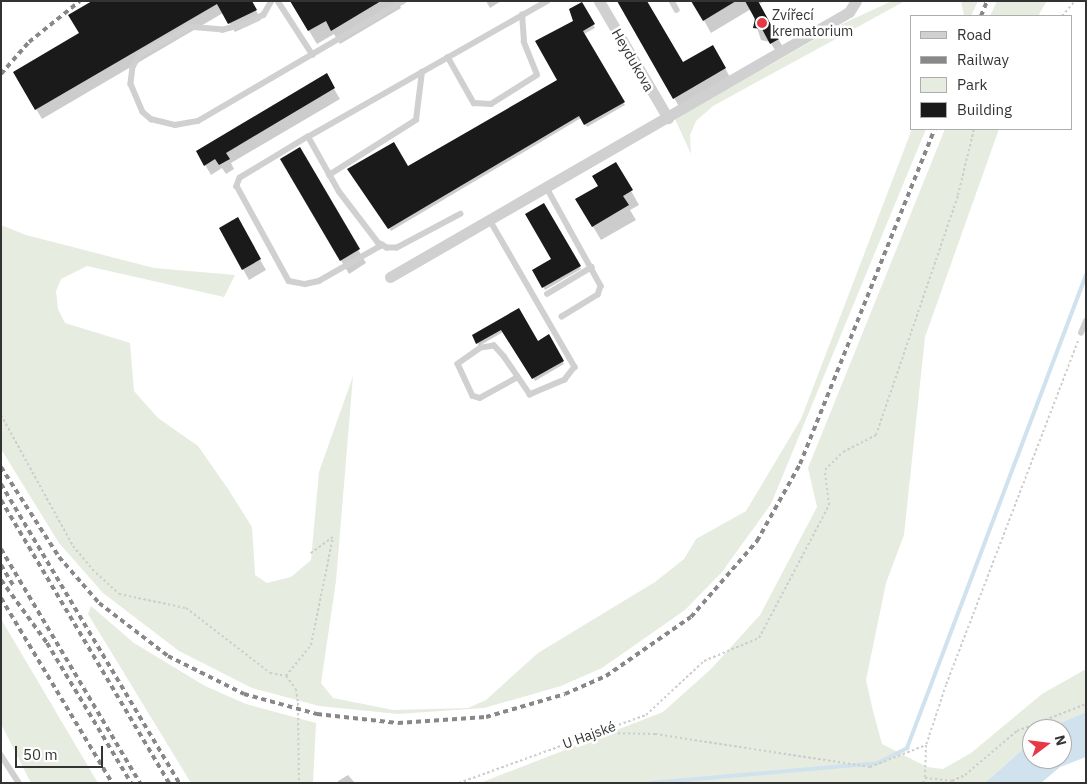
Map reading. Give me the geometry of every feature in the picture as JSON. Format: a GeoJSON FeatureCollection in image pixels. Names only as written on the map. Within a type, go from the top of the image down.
{"type":"FeatureCollection","features":[{"type":"Feature","properties":{"kind":"street","name":"Heydukova"},"geometry":{"type":"LineString","coordinates":[[599,1],[668,118]]}},
{"type":"Feature","properties":{"kind":"street"},"geometry":{"type":"LineString","coordinates":[[390,278],[849,12],[856,1]]}},
{"type":"Feature","properties":{"kind":"lane"},"geometry":{"type":"LineString","coordinates":[[272,1],[264,15],[246,24],[223,30],[190,27],[140,55],[133,67],[131,84],[144,112],[151,119],[175,125],[198,121],[313,56],[403,1]]}},
{"type":"Feature","properties":{"kind":"lane"},"geometry":{"type":"LineString","coordinates":[[278,1],[313,56]]}},
{"type":"Feature","properties":{"kind":"lane"},"geometry":{"type":"LineString","coordinates":[[461,214],[397,248],[382,245],[319,281],[305,284],[289,280],[237,186],[240,178],[308,137],[547,1]]}},
{"type":"Feature","properties":{"kind":"lane"},"geometry":{"type":"LineString","coordinates":[[672,1],[677,10]]}},
{"type":"Feature","properties":{"kind":"lane"},"geometry":{"type":"LineString","coordinates":[[448,57],[474,103],[491,104],[536,75],[524,42],[522,15]]}},
{"type":"Feature","properties":{"kind":"lane"},"geometry":{"type":"LineString","coordinates":[[329,175],[416,120],[422,72]]}},
{"type":"Feature","properties":{"kind":"lane"},"geometry":{"type":"LineString","coordinates":[[308,137],[329,175],[382,245]]}},
{"type":"Feature","properties":{"kind":"lane"},"geometry":{"type":"LineString","coordinates":[[547,188],[592,266],[601,286],[598,295],[562,317]]}},
{"type":"Feature","properties":{"kind":"lane"},"geometry":{"type":"LineString","coordinates":[[490,220],[575,367],[564,380],[530,395],[518,377],[494,346],[481,348],[458,364],[473,396],[480,398],[518,377]]}},
{"type":"Feature","properties":{"kind":"lane"},"geometry":{"type":"LineString","coordinates":[[547,294],[592,266]]}},
{"type":"Feature","properties":{"kind":"lane"},"geometry":{"type":"LineString","coordinates":[[1081,333],[1086,321]]}},
{"type":"Feature","properties":{"kind":"lane"},"geometry":{"type":"LineString","coordinates":[[1,755],[19,783]]}},
{"type":"Feature","properties":{"kind":"path"},"geometry":{"type":"LineString","coordinates":[[1063,15],[1075,1]]}},
{"type":"Feature","properties":{"kind":"path","name":"U Hajské"},"geometry":{"type":"LineString","coordinates":[[459,783],[646,715],[704,661],[744,648],[759,638],[816,524],[829,505],[825,470],[843,452],[876,435],[958,195],[974,130]]}},
{"type":"Feature","properties":{"kind":"path"},"geometry":{"type":"LineString","coordinates":[[923,783],[926,778],[926,745],[1028,465],[1081,333]]}},
{"type":"Feature","properties":{"kind":"path"},"geometry":{"type":"LineString","coordinates":[[1,415],[72,546],[96,573],[119,594],[186,608],[270,673],[286,676],[296,689],[298,703],[299,783]]}},
{"type":"Feature","properties":{"kind":"path"},"geometry":{"type":"LineString","coordinates":[[286,676],[311,646],[333,537],[310,554]]}},
{"type":"Feature","properties":{"kind":"path"},"geometry":{"type":"LineString","coordinates":[[926,778],[952,781],[965,775],[1017,731],[1086,704]]}},
{"type":"Feature","properties":{"kind":"path"},"geometry":{"type":"LineString","coordinates":[[595,733],[655,734],[870,766],[926,745]]}},
{"type":"Feature","properties":{"kind":"green space"},"geometry":{"type":"Polygon","coordinates":[[[892,1],[905,1],[713,106],[696,121],[690,135],[691,154],[675,119],[842,24],[892,1]]]}},
{"type":"Feature","properties":{"kind":"green space"},"geometry":{"type":"Polygon","coordinates":[[[961,1],[978,1],[971,15],[964,15],[961,1]]]}},
{"type":"Feature","properties":{"kind":"green space"},"geometry":{"type":"Polygon","coordinates":[[[997,1],[1047,1],[1039,15],[990,15],[997,1]]]}},
{"type":"Feature","properties":{"kind":"green space"},"geometry":{"type":"Polygon","coordinates":[[[912,130],[926,130],[771,504],[722,572],[685,610],[602,668],[561,686],[484,708],[398,714],[319,706],[252,688],[179,651],[103,593],[59,543],[1,449],[1,225],[26,235],[154,268],[235,275],[224,297],[87,266],[61,279],[56,291],[58,309],[65,323],[130,343],[134,391],[158,418],[198,446],[228,489],[252,527],[255,575],[267,583],[291,577],[311,560],[319,472],[353,376],[336,581],[321,683],[333,698],[393,710],[468,708],[486,700],[538,653],[655,582],[684,559],[696,539],[746,511],[801,419],[912,130]]]}},
{"type":"Feature","properties":{"kind":"green space"},"geometry":{"type":"Polygon","coordinates":[[[945,130],[999,130],[925,337],[904,535],[886,583],[866,680],[882,744],[927,767],[943,769],[971,753],[1042,694],[1086,669],[1086,712],[1070,719],[1022,719],[1022,750],[985,783],[480,783],[663,712],[711,669],[760,615],[817,507],[808,468],[945,130]]]}},
{"type":"Feature","properties":{"kind":"green space"},"geometry":{"type":"Polygon","coordinates":[[[91,606],[134,643],[205,686],[246,704],[316,723],[313,783],[191,783],[88,614],[91,606]]]}},
{"type":"Feature","properties":{"kind":"green space"},"geometry":{"type":"Polygon","coordinates":[[[1,619],[98,783],[31,783],[1,724],[1,619]]]}},
{"type":"Feature","properties":{"kind":"water"},"geometry":{"type":"Polygon","coordinates":[[[1086,712],[1086,757],[1072,762],[1072,719],[1070,719],[1086,712]]]}},
{"type":"Feature","properties":{"kind":"water"},"geometry":{"type":"Polygon","coordinates":[[[1022,750],[1022,769],[1058,769],[1041,783],[985,783],[1022,750]]]}},
{"type":"Feature","properties":{"kind":"building"},"geometry":{"type":"Polygon","coordinates":[[[92,1],[252,1],[257,10],[228,24],[217,4],[35,110],[13,72],[79,33],[68,15],[92,1]]]}},
{"type":"Feature","properties":{"kind":"building"},"geometry":{"type":"Polygon","coordinates":[[[290,1],[381,1],[331,31],[326,21],[308,31],[290,1]]]}},
{"type":"Feature","properties":{"kind":"building"},"geometry":{"type":"Polygon","coordinates":[[[617,1],[647,1],[683,62],[713,45],[726,68],[673,99],[617,1]]]}},
{"type":"Feature","properties":{"kind":"building"},"geometry":{"type":"Polygon","coordinates":[[[691,1],[736,1],[703,21],[691,1]]]}},
{"type":"Feature","properties":{"kind":"building","name":"Zvířecí krematorium"},"geometry":{"type":"Polygon","coordinates":[[[745,1],[758,1],[779,39],[770,44],[762,29],[753,28],[755,19],[745,1]]]}},
{"type":"Feature","properties":{"kind":"building"},"geometry":{"type":"Polygon","coordinates":[[[582,2],[595,24],[583,31],[625,102],[584,125],[579,116],[388,229],[347,169],[394,142],[408,166],[557,80],[535,41],[573,21],[569,9],[582,2]]]}},
{"type":"Feature","properties":{"kind":"building"},"geometry":{"type":"Polygon","coordinates":[[[327,73],[335,88],[226,153],[230,159],[219,165],[215,159],[204,166],[196,151],[327,73]]]}},
{"type":"Feature","properties":{"kind":"building"},"geometry":{"type":"Polygon","coordinates":[[[300,147],[360,249],[340,261],[280,159],[300,147]]]}},
{"type":"Feature","properties":{"kind":"building"},"geometry":{"type":"Polygon","coordinates":[[[616,162],[633,190],[623,196],[629,205],[592,227],[575,199],[598,186],[592,176],[616,162]]]}},
{"type":"Feature","properties":{"kind":"building"},"geometry":{"type":"Polygon","coordinates":[[[544,203],[581,266],[542,288],[532,270],[551,259],[525,214],[544,203]]]}},
{"type":"Feature","properties":{"kind":"building"},"geometry":{"type":"Polygon","coordinates":[[[238,217],[261,259],[242,270],[219,228],[238,217]]]}},
{"type":"Feature","properties":{"kind":"building"},"geometry":{"type":"Polygon","coordinates":[[[519,308],[538,341],[549,334],[564,361],[532,379],[501,330],[476,344],[472,335],[519,308]]]}},
{"type":"Feature","properties":{"kind":"waterway"},"geometry":{"type":"LineString","coordinates":[[651,783],[878,763],[907,748],[1086,275]]}},
{"type":"Feature","properties":{"kind":"railway"},"geometry":{"type":"LineString","coordinates":[[1,74],[29,42],[80,1]]}},
{"type":"Feature","properties":{"kind":"railway"},"geometry":{"type":"LineString","coordinates":[[981,15],[987,1]]}},
{"type":"Feature","properties":{"kind":"railway"},"geometry":{"type":"LineString","coordinates":[[1,467],[59,557],[99,603],[168,656],[244,694],[317,714],[398,723],[486,717],[565,694],[606,676],[691,617],[757,541],[800,464],[935,130]]}},
{"type":"Feature","properties":{"kind":"railway"},"geometry":{"type":"LineString","coordinates":[[1,484],[179,783]]}},
{"type":"Feature","properties":{"kind":"railway"},"geometry":{"type":"LineString","coordinates":[[1,500],[169,783]]}},
{"type":"Feature","properties":{"kind":"railway"},"geometry":{"type":"LineString","coordinates":[[1,549],[140,783]]}},
{"type":"Feature","properties":{"kind":"railway"},"geometry":{"type":"LineString","coordinates":[[1,565],[14,587]]}},
{"type":"Feature","properties":{"kind":"railway"},"geometry":{"type":"LineString","coordinates":[[1,580],[47,643],[131,783]]}},
{"type":"Feature","properties":{"kind":"railway"},"geometry":{"type":"LineString","coordinates":[[1,598],[112,783]]}},
{"type":"Feature","properties":{"kind":"place","name":"Zvířecí krematorium"},"geometry":{"type":"Point","coordinates":[762,23]}}]}
